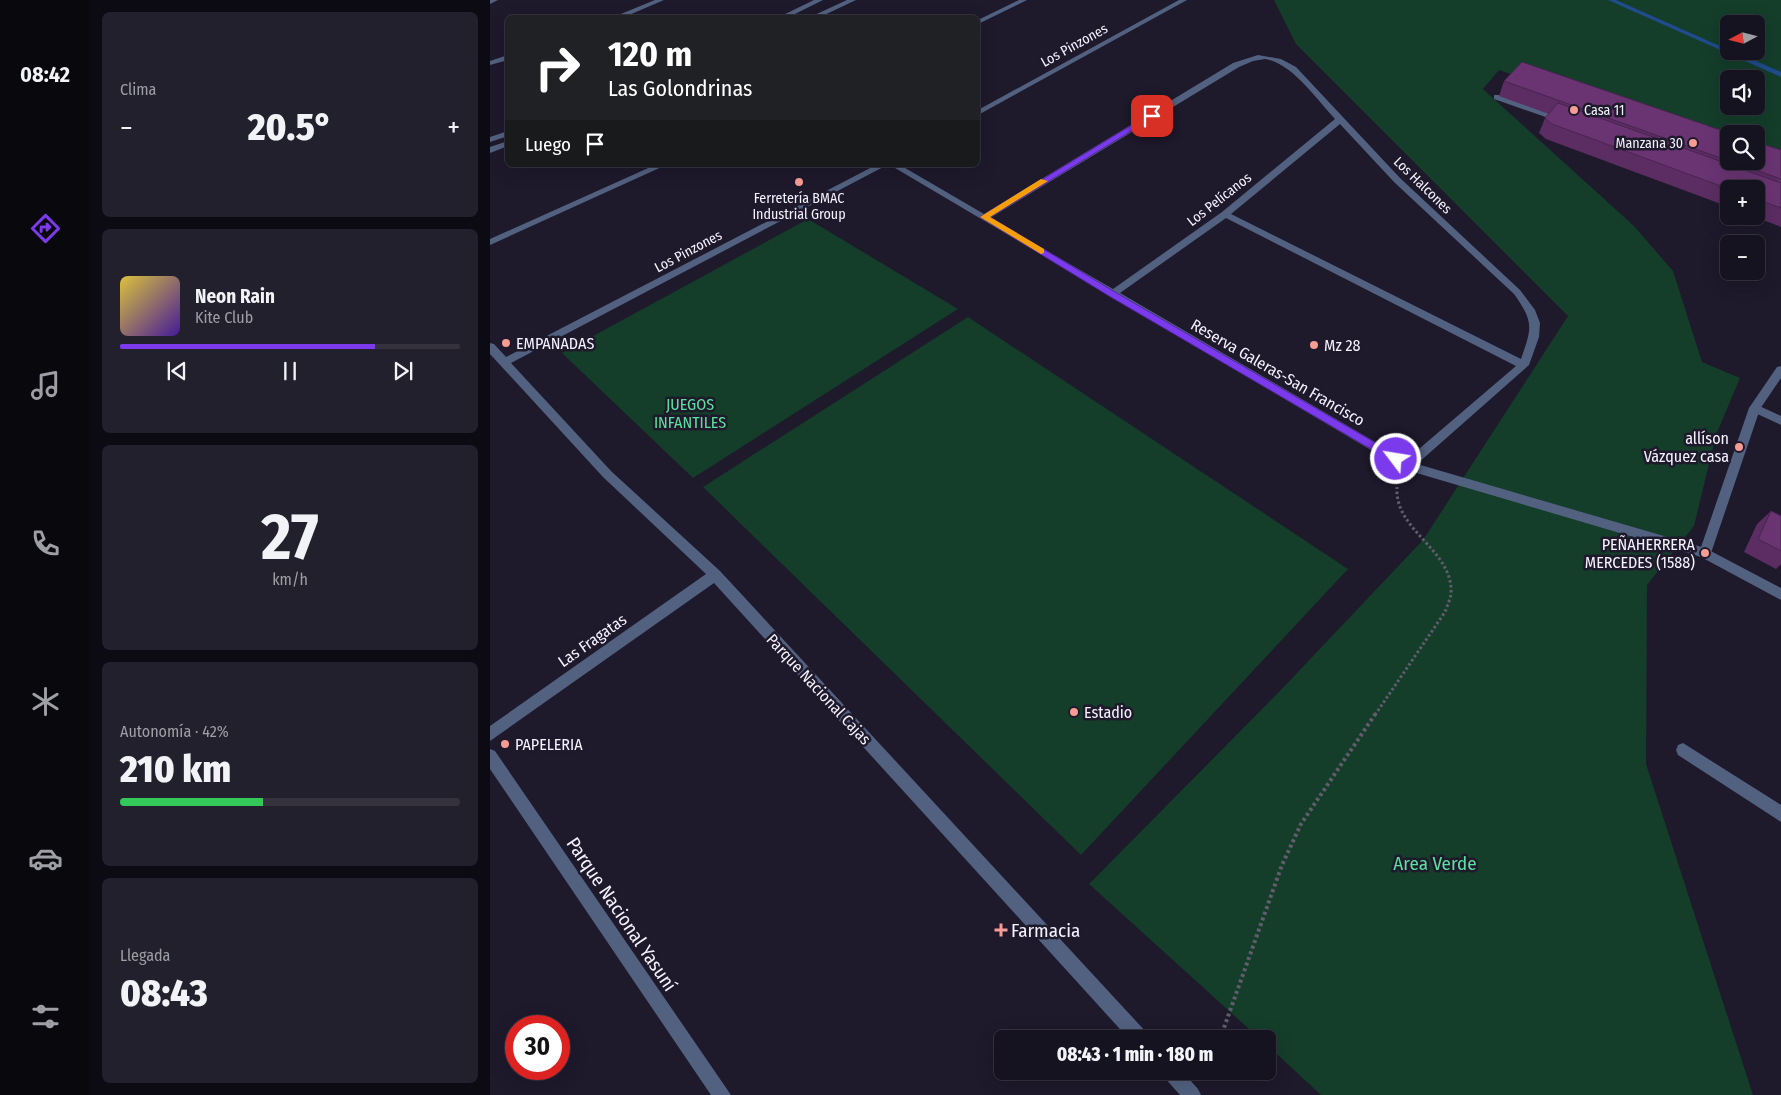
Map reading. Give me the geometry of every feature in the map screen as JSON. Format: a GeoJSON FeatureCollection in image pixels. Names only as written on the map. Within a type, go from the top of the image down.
{"type":"FeatureCollection","features":[{"type":"Feature","properties":{"kind":"street"},"geometry":{"type":"LineString","coordinates":[[490,2],[495,0]]}},
{"type":"Feature","properties":{"kind":"street"},"geometry":{"type":"LineString","coordinates":[[622,15],[661,0]]}},
{"type":"Feature","properties":{"kind":"street"},"geometry":{"type":"LineString","coordinates":[[787,15],[820,0]]}},
{"type":"Feature","properties":{"kind":"street"},"geometry":{"type":"LineString","coordinates":[[818,15],[853,0]]}},
{"type":"Feature","properties":{"kind":"street"},"geometry":{"type":"LineString","coordinates":[[980,21],[1024,0]]}},
{"type":"Feature","properties":{"kind":"street","name":"Los Pinzones"},"geometry":{"type":"LineString","coordinates":[[980,112],[1184,0]]}},
{"type":"Feature","properties":{"kind":"street","name":"Los Halcones"},"geometry":{"type":"LineString","coordinates":[[984,217],[1236,65],[1262,57],[1280,59],[1292,68],[1397,180],[1517,292],[1530,310],[1535,323],[1534,336],[1524,365]]}},
{"type":"Feature","properties":{"kind":"street"},"geometry":{"type":"LineString","coordinates":[[490,64],[505,58]]}},
{"type":"Feature","properties":{"kind":"street"},"geometry":{"type":"LineString","coordinates":[[1497,97],[1569,122]]}},
{"type":"Feature","properties":{"kind":"street","name":"Los Pelícanos"},"geometry":{"type":"LineString","coordinates":[[1112,294],[1225,214],[1339,120]]}},
{"type":"Feature","properties":{"kind":"street"},"geometry":{"type":"LineString","coordinates":[[490,140],[505,134]]}},
{"type":"Feature","properties":{"kind":"street"},"geometry":{"type":"LineString","coordinates":[[490,150],[505,144]]}},
{"type":"Feature","properties":{"kind":"street"},"geometry":{"type":"LineString","coordinates":[[490,242],[658,167]]}},
{"type":"Feature","properties":{"kind":"street","name":"Los Pinzones"},"geometry":{"type":"LineString","coordinates":[[505,362],[879,167]]}},
{"type":"Feature","properties":{"kind":"street","name":"Reserva Galeras-San Francisco"},"geometry":{"type":"LineString","coordinates":[[897,167],[1407,466],[1705,553],[1781,594]]}},
{"type":"Feature","properties":{"kind":"street"},"geometry":{"type":"LineString","coordinates":[[1225,214],[1524,365],[1407,466]]}},
{"type":"Feature","properties":{"kind":"street","name":"Parque Nacional Cajas"},"geometry":{"type":"LineString","coordinates":[[490,347],[607,474],[715,575],[1133,1030]]}},
{"type":"Feature","properties":{"kind":"street"},"geometry":{"type":"LineString","coordinates":[[1705,553],[1755,408],[1781,370]]}},
{"type":"Feature","properties":{"kind":"street"},"geometry":{"type":"LineString","coordinates":[[1755,408],[1781,421]]}},
{"type":"Feature","properties":{"kind":"street","name":"Las Fragatas"},"geometry":{"type":"LineString","coordinates":[[490,734],[715,575]]}},
{"type":"Feature","properties":{"kind":"street"},"geometry":{"type":"LineString","coordinates":[[1683,750],[1781,814]]}},
{"type":"Feature","properties":{"kind":"street","name":"Parque Nacional Yasuní"},"geometry":{"type":"LineString","coordinates":[[490,756],[722,1095]]}},
{"type":"Feature","properties":{"kind":"street"},"geometry":{"type":"LineString","coordinates":[[1178,1080],[1192,1095]]}},
{"type":"Feature","properties":{"kind":"path"},"geometry":{"type":"LineString","coordinates":[[1223,1030],[1282,865],[1301,824],[1445,612],[1451,593],[1448,576],[1440,558],[1402,512],[1398,504],[1397,489],[1407,466]]}},
{"type":"Feature","properties":{"kind":"green space","name":"Area Verde"},"geometry":{"type":"Polygon","coordinates":[[[1274,0],[1781,0],[1781,169],[1765,163],[1765,125],[1720,125],[1720,147],[1499,70],[1483,89],[1634,226],[1673,271],[1702,362],[1740,378],[1716,435],[1694,526],[1647,585],[1646,764],[1753,1095],[1321,1095],[1276,1053],[1276,1030],[1250,1030],[1089,884],[1279,692],[1423,540],[1568,316],[1296,44],[1274,0]]]}},
{"type":"Feature","properties":{"kind":"green space","name":"JUEGOS INFANTILES"},"geometry":{"type":"Polygon","coordinates":[[[808,219],[958,309],[693,478],[562,353],[808,219]]]}},
{"type":"Feature","properties":{"kind":"green space","name":"Estadio"},"geometry":{"type":"Polygon","coordinates":[[[968,317],[1348,569],[1081,855],[703,487],[968,317]]]}},
{"type":"Feature","properties":{"kind":"building"},"geometry":{"type":"Polygon","coordinates":[[[1522,62],[1720,130],[1720,158],[1504,81],[1522,62]]]}},
{"type":"Feature","properties":{"kind":"building"},"geometry":{"type":"Polygon","coordinates":[[[1558,103],[1720,161],[1720,170],[1745,170],[1781,183],[1781,208],[1765,202],[1765,180],[1720,180],[1720,186],[1552,124],[1545,118],[1558,103]]]}},
{"type":"Feature","properties":{"kind":"building"},"geometry":{"type":"Polygon","coordinates":[[[1765,145],[1781,150],[1781,179],[1756,170],[1765,170],[1765,145]]]}},
{"type":"Feature","properties":{"kind":"building"},"geometry":{"type":"Polygon","coordinates":[[[1771,511],[1781,516],[1781,551],[1758,539],[1771,511]]]}},
{"type":"Feature","properties":{"kind":"waterway"},"geometry":{"type":"LineString","coordinates":[[1611,0],[1781,75]]}},
{"type":"Feature","properties":{"kind":"slow traffic"},"geometry":{"type":"LineString","coordinates":[[1041,251],[984,217],[1044,181]]}},
{"type":"Feature","properties":{"kind":"place","name":"Casa 11"},"geometry":{"type":"Point","coordinates":[1574,110]}},
{"type":"Feature","properties":{"kind":"place","name":"Manzana 30"},"geometry":{"type":"Point","coordinates":[1693,143]}},
{"type":"Feature","properties":{"kind":"place","name":"Ferretería BMAC Industrial Group"},"geometry":{"type":"Point","coordinates":[799,182]}},
{"type":"Feature","properties":{"kind":"place","name":"EMPANADAS"},"geometry":{"type":"Point","coordinates":[506,343]}},
{"type":"Feature","properties":{"kind":"place","name":"Mz 28"},"geometry":{"type":"Point","coordinates":[1314,345]}},
{"type":"Feature","properties":{"kind":"place","name":"allíson Vázquez casa"},"geometry":{"type":"Point","coordinates":[1739,447]}},
{"type":"Feature","properties":{"kind":"place","name":"PEÑAHERRERA MERCEDES (1588)"},"geometry":{"type":"Point","coordinates":[1705,553]}},
{"type":"Feature","properties":{"kind":"place","name":"Estadio"},"geometry":{"type":"Point","coordinates":[1074,712]}},
{"type":"Feature","properties":{"kind":"place","name":"PAPELERIA"},"geometry":{"type":"Point","coordinates":[505,744]}},
{"type":"Feature","properties":{"kind":"place","name":"Farmacia"},"geometry":{"type":"Point","coordinates":[1001,930]}},
{"type":"Feature","properties":{"kind":"route"},"geometry":{"type":"LineString","coordinates":[[1152,116],[984,217],[1112,294],[1396,459]]}}]}
